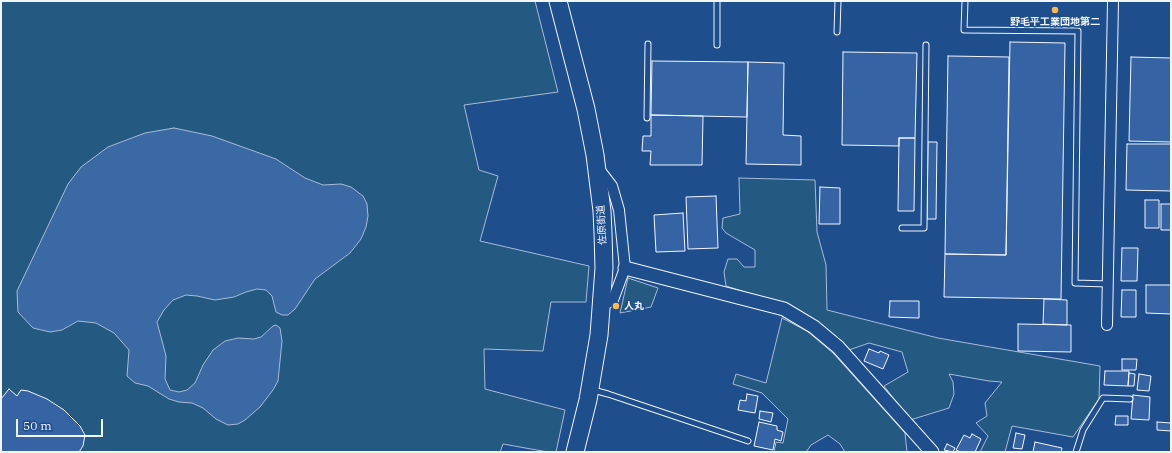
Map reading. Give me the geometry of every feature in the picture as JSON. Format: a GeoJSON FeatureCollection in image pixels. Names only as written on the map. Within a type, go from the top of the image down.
{"type":"FeatureCollection","features":[{"type":"Feature","properties":{"kind":"highway","name":"佐原街道"},"geometry":{"type":"LineString","coordinates":[[558,1],[586,109],[596,166],[604,233],[602,306],[595,361],[590,390],[575,452]]}},
{"type":"Feature","properties":{"kind":"street"},"geometry":{"type":"LineString","coordinates":[[1108,325],[1113,1]]}},
{"type":"Feature","properties":{"kind":"street"},"geometry":{"type":"LineString","coordinates":[[596,166],[612,186],[619,210],[624,268],[613,300],[602,306]]}},
{"type":"Feature","properties":{"kind":"street"},"geometry":{"type":"LineString","coordinates":[[624,268],[784,309],[814,327],[838,347],[932,452]]}},
{"type":"Feature","properties":{"kind":"lane"},"geometry":{"type":"LineString","coordinates":[[717,1],[717,45]]}},
{"type":"Feature","properties":{"kind":"lane"},"geometry":{"type":"LineString","coordinates":[[837,32],[838,1]]}},
{"type":"Feature","properties":{"kind":"lane"},"geometry":{"type":"LineString","coordinates":[[964,1],[964,30],[1078,32],[1074,283],[1108,284]]}},
{"type":"Feature","properties":{"kind":"lane"},"geometry":{"type":"LineString","coordinates":[[647,118],[648,44]]}},
{"type":"Feature","properties":{"kind":"lane"},"geometry":{"type":"LineString","coordinates":[[902,228],[924,228],[926,45]]}},
{"type":"Feature","properties":{"kind":"lane"},"geometry":{"type":"LineString","coordinates":[[590,390],[608,394],[748,441]]}},
{"type":"Feature","properties":{"kind":"lane"},"geometry":{"type":"LineString","coordinates":[[1076,452],[1083,430],[1104,398],[1130,399]]}},
{"type":"Feature","properties":{"kind":"shaded area"},"geometry":{"type":"Polygon","coordinates":[[[1,1],[535,1],[558,92],[464,105],[479,170],[498,176],[480,241],[589,266],[586,302],[551,302],[543,351],[484,349],[485,389],[565,410],[556,452],[503,444],[500,452],[1,452],[1,1]]]}},
{"type":"Feature","properties":{"kind":"shaded area"},"geometry":{"type":"Polygon","coordinates":[[[174,128],[212,136],[276,159],[305,178],[323,185],[341,184],[351,187],[363,196],[367,204],[368,216],[366,227],[361,239],[350,253],[315,279],[295,309],[288,315],[282,315],[276,312],[272,296],[266,290],[257,289],[234,297],[215,300],[186,295],[173,300],[164,310],[157,322],[166,356],[165,379],[170,390],[179,392],[187,390],[195,383],[203,365],[213,350],[225,341],[238,338],[254,339],[261,337],[273,326],[276,325],[280,328],[282,341],[278,381],[260,407],[238,424],[228,425],[216,419],[203,408],[192,403],[179,402],[169,399],[148,386],[135,383],[127,376],[129,350],[114,333],[96,323],[78,321],[62,330],[50,332],[33,328],[18,312],[17,291],[68,184],[81,167],[108,147],[145,133],[174,128]]]}},
{"type":"Feature","properties":{"kind":"shaded area"},"geometry":{"type":"Polygon","coordinates":[[[739,178],[815,180],[817,232],[826,265],[827,310],[938,338],[1100,366],[1099,399],[1073,437],[1012,426],[1005,452],[980,452],[988,436],[976,423],[987,416],[985,403],[1002,382],[949,374],[953,382],[954,394],[949,408],[910,420],[884,386],[908,372],[902,352],[869,343],[849,350],[787,305],[726,286],[724,272],[728,259],[737,259],[744,267],[755,267],[755,250],[726,233],[722,228],[723,218],[740,214],[739,178]]]}},
{"type":"Feature","properties":{"kind":"shaded area"},"geometry":{"type":"Polygon","coordinates":[[[628,278],[658,288],[651,307],[620,313],[628,278]]]}},
{"type":"Feature","properties":{"kind":"shaded area"},"geometry":{"type":"Polygon","coordinates":[[[782,318],[807,331],[833,353],[905,433],[907,452],[845,452],[840,444],[828,435],[811,445],[806,452],[774,452],[776,442],[783,443],[788,419],[762,393],[733,384],[736,374],[766,383],[782,318]]]}},
{"type":"Feature","properties":{"kind":"building"},"geometry":{"type":"Polygon","coordinates":[[[1010,42],[1065,43],[1061,299],[944,297],[945,254],[1006,255],[1010,42]]]}},
{"type":"Feature","properties":{"kind":"building"},"geometry":{"type":"Polygon","coordinates":[[[843,52],[917,53],[915,138],[899,138],[899,146],[842,145],[843,52]]]}},
{"type":"Feature","properties":{"kind":"building"},"geometry":{"type":"Polygon","coordinates":[[[948,56],[1009,57],[1006,255],[945,254],[948,56]]]}},
{"type":"Feature","properties":{"kind":"building"},"geometry":{"type":"Polygon","coordinates":[[[1131,57],[1171,58],[1171,142],[1129,141],[1131,57]]]}},
{"type":"Feature","properties":{"kind":"building"},"geometry":{"type":"Polygon","coordinates":[[[652,61],[748,62],[747,117],[651,115],[652,61]]]}},
{"type":"Feature","properties":{"kind":"building"},"geometry":{"type":"Polygon","coordinates":[[[748,62],[784,63],[783,135],[801,136],[801,165],[746,164],[748,62]]]}},
{"type":"Feature","properties":{"kind":"building"},"geometry":{"type":"Polygon","coordinates":[[[651,115],[703,116],[702,165],[650,165],[651,151],[642,151],[643,136],[651,136],[651,115]]]}},
{"type":"Feature","properties":{"kind":"building"},"geometry":{"type":"Polygon","coordinates":[[[899,138],[915,138],[914,211],[898,211],[899,138]]]}},
{"type":"Feature","properties":{"kind":"building"},"geometry":{"type":"Polygon","coordinates":[[[928,142],[937,142],[936,219],[927,219],[928,142]]]}},
{"type":"Feature","properties":{"kind":"building"},"geometry":{"type":"Polygon","coordinates":[[[1127,144],[1171,144],[1171,191],[1126,190],[1127,144]]]}},
{"type":"Feature","properties":{"kind":"building"},"geometry":{"type":"Polygon","coordinates":[[[820,187],[840,188],[840,224],[819,224],[820,187]]]}},
{"type":"Feature","properties":{"kind":"building"},"geometry":{"type":"Polygon","coordinates":[[[716,196],[718,248],[688,249],[686,197],[716,196]]]}},
{"type":"Feature","properties":{"kind":"building"},"geometry":{"type":"Polygon","coordinates":[[[1145,200],[1159,200],[1159,228],[1145,228],[1145,200]]]}},
{"type":"Feature","properties":{"kind":"building"},"geometry":{"type":"Polygon","coordinates":[[[1161,204],[1171,204],[1171,230],[1161,230],[1161,204]]]}},
{"type":"Feature","properties":{"kind":"building"},"geometry":{"type":"Polygon","coordinates":[[[683,213],[685,251],[656,252],[654,215],[683,213]]]}},
{"type":"Feature","properties":{"kind":"building"},"geometry":{"type":"Polygon","coordinates":[[[1122,248],[1138,248],[1137,281],[1121,281],[1122,248]]]}},
{"type":"Feature","properties":{"kind":"building"},"geometry":{"type":"Polygon","coordinates":[[[1146,285],[1171,285],[1171,314],[1146,313],[1146,285]]]}},
{"type":"Feature","properties":{"kind":"building"},"geometry":{"type":"Polygon","coordinates":[[[1122,290],[1136,290],[1136,317],[1121,317],[1122,290]]]}},
{"type":"Feature","properties":{"kind":"building"},"geometry":{"type":"Polygon","coordinates":[[[1044,299],[1067,300],[1067,325],[1043,324],[1044,299]]]}},
{"type":"Feature","properties":{"kind":"building"},"geometry":{"type":"Polygon","coordinates":[[[890,301],[919,301],[919,318],[889,317],[890,301]]]}},
{"type":"Feature","properties":{"kind":"building"},"geometry":{"type":"Polygon","coordinates":[[[1018,324],[1071,325],[1071,352],[1018,351],[1018,324]]]}},
{"type":"Feature","properties":{"kind":"building"},"geometry":{"type":"Polygon","coordinates":[[[869,349],[879,353],[880,351],[889,355],[883,369],[864,361],[869,349]]]}},
{"type":"Feature","properties":{"kind":"building"},"geometry":{"type":"Polygon","coordinates":[[[1122,359],[1137,359],[1136,370],[1122,370],[1122,359]]]}},
{"type":"Feature","properties":{"kind":"building"},"geometry":{"type":"Polygon","coordinates":[[[1105,371],[1129,371],[1128,386],[1104,385],[1105,371]]]}},
{"type":"Feature","properties":{"kind":"building"},"geometry":{"type":"Polygon","coordinates":[[[1129,373],[1135,374],[1134,386],[1128,386],[1129,373]]]}},
{"type":"Feature","properties":{"kind":"building"},"geometry":{"type":"Polygon","coordinates":[[[1139,374],[1151,376],[1149,391],[1137,390],[1139,374]]]}},
{"type":"Feature","properties":{"kind":"building"},"geometry":{"type":"Polygon","coordinates":[[[9,389],[17,396],[21,390],[28,391],[47,399],[64,410],[80,426],[85,435],[83,446],[79,452],[1,452],[1,399],[9,389]]]}},
{"type":"Feature","properties":{"kind":"building"},"geometry":{"type":"Polygon","coordinates":[[[747,394],[758,396],[755,413],[738,410],[740,400],[746,401],[747,394]]]}},
{"type":"Feature","properties":{"kind":"building"},"geometry":{"type":"Polygon","coordinates":[[[1133,395],[1150,397],[1149,420],[1131,419],[1133,395]]]}},
{"type":"Feature","properties":{"kind":"building"},"geometry":{"type":"Polygon","coordinates":[[[760,411],[773,413],[771,422],[759,419],[760,411]]]}},
{"type":"Feature","properties":{"kind":"building"},"geometry":{"type":"Polygon","coordinates":[[[1116,416],[1128,416],[1128,425],[1115,425],[1116,416]]]}},
{"type":"Feature","properties":{"kind":"building"},"geometry":{"type":"Polygon","coordinates":[[[759,422],[777,426],[777,430],[783,432],[781,441],[775,439],[773,450],[754,446],[759,422]]]}},
{"type":"Feature","properties":{"kind":"building"},"geometry":{"type":"Polygon","coordinates":[[[1157,422],[1171,423],[1171,431],[1157,430],[1157,422]]]}},
{"type":"Feature","properties":{"kind":"building"},"geometry":{"type":"Polygon","coordinates":[[[1016,433],[1025,435],[1022,449],[1013,448],[1016,433]]]}},
{"type":"Feature","properties":{"kind":"building"},"geometry":{"type":"Polygon","coordinates":[[[972,434],[981,439],[975,452],[961,452],[956,450],[964,435],[970,438],[972,434]]]}},
{"type":"Feature","properties":{"kind":"building"},"geometry":{"type":"Polygon","coordinates":[[[1035,442],[1062,448],[1061,452],[1033,452],[1035,442]]]}},
{"type":"Feature","properties":{"kind":"building"},"geometry":{"type":"Polygon","coordinates":[[[947,444],[955,448],[953,452],[944,450],[947,444]]]}},
{"type":"Feature","properties":{"kind":"place","name":"野毛平工業団地第二"},"geometry":{"type":"Point","coordinates":[1055,10]}},
{"type":"Feature","properties":{"kind":"place","name":"人丸"},"geometry":{"type":"Point","coordinates":[616,306]}}]}
